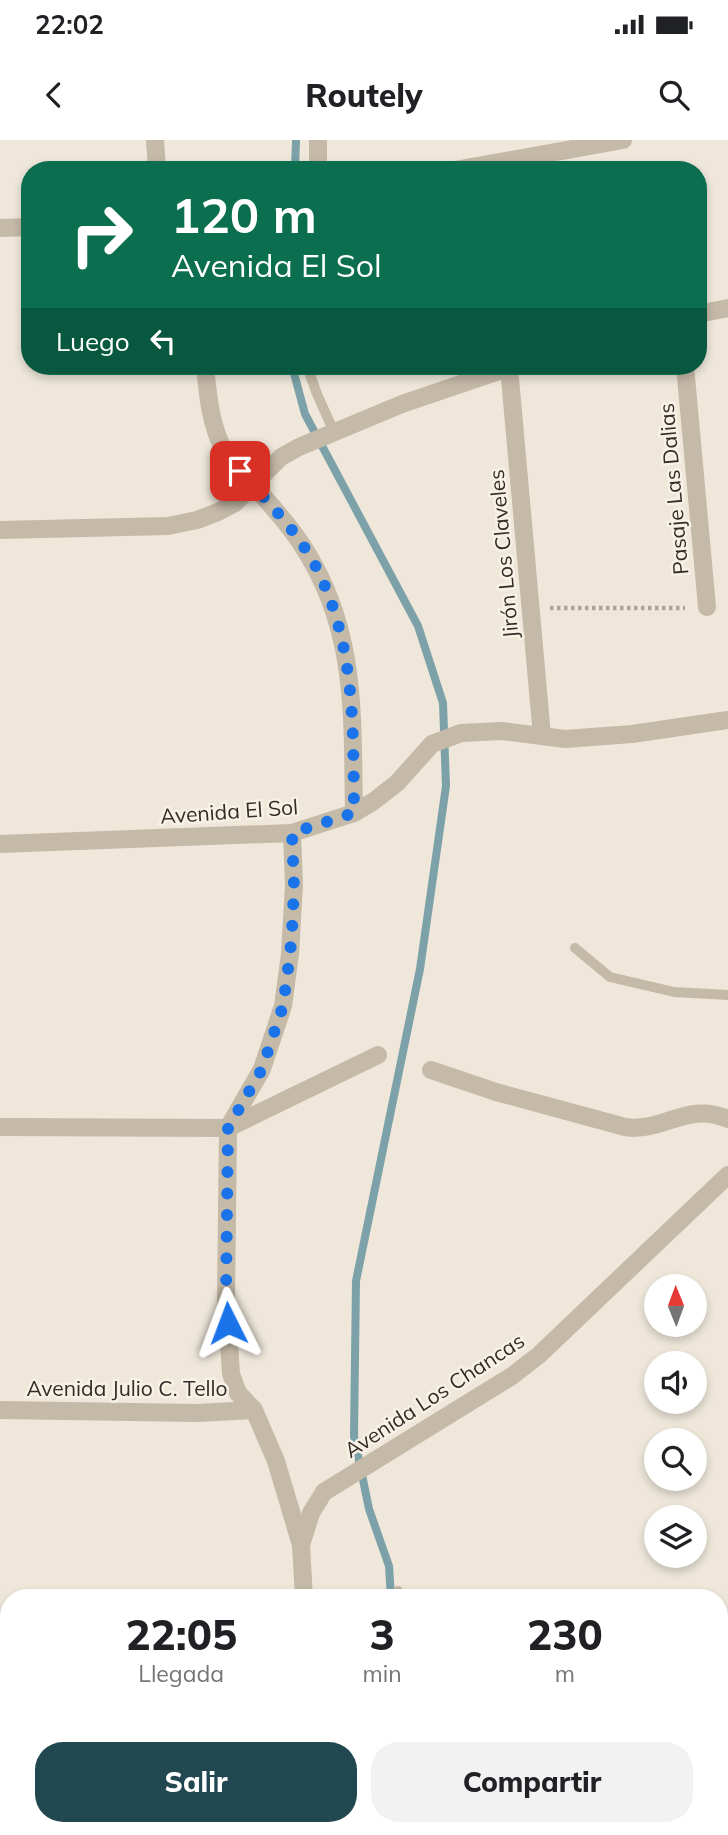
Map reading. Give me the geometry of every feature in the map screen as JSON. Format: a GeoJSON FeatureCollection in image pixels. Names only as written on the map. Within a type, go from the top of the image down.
{"type":"FeatureCollection","features":[{"type":"Feature","properties":{"kind":"street"},"geometry":{"type":"LineString","coordinates":[[155,140],[157,161]]}},
{"type":"Feature","properties":{"kind":"street"},"geometry":{"type":"LineString","coordinates":[[318,140],[318,161]]}},
{"type":"Feature","properties":{"kind":"street"},"geometry":{"type":"LineString","coordinates":[[505,161],[623,140]]}},
{"type":"Feature","properties":{"kind":"street"},"geometry":{"type":"LineString","coordinates":[[0,228],[21,227]]}},
{"type":"Feature","properties":{"kind":"street"},"geometry":{"type":"LineString","coordinates":[[707,312],[728,308]]}},
{"type":"Feature","properties":{"kind":"street"},"geometry":{"type":"LineString","coordinates":[[206,375],[210,413],[216,435],[232,461],[301,543],[316,567],[330,600],[348,663],[354,813]]}},
{"type":"Feature","properties":{"kind":"street"},"geometry":{"type":"LineString","coordinates":[[0,530],[168,526],[197,520],[235,503],[281,457],[299,447],[402,404],[487,375]]}},
{"type":"Feature","properties":{"kind":"street","name":"Jirón Los Claveles"},"geometry":{"type":"LineString","coordinates":[[512,375],[542,736]]}},
{"type":"Feature","properties":{"kind":"street","name":"Pasaje Las Dalias"},"geometry":{"type":"LineString","coordinates":[[686,375],[707,607]]}},
{"type":"Feature","properties":{"kind":"street"},"geometry":{"type":"LineString","coordinates":[[542,736],[565,739],[632,734],[728,720]]}},
{"type":"Feature","properties":{"kind":"street","name":"Avenida El Sol"},"geometry":{"type":"LineString","coordinates":[[0,844],[292,833],[354,813],[374,801],[397,783],[432,744],[461,733],[502,731],[542,736]]}},
{"type":"Feature","properties":{"kind":"street"},"geometry":{"type":"LineString","coordinates":[[292,833],[294,886],[290,954],[283,1006],[262,1069],[228,1128],[226,1298],[231,1374],[238,1393],[254,1410],[276,1461],[301,1545],[303,1589]]}},
{"type":"Feature","properties":{"kind":"street"},"geometry":{"type":"LineString","coordinates":[[0,1126],[228,1128],[378,1055]]}},
{"type":"Feature","properties":{"kind":"street"},"geometry":{"type":"LineString","coordinates":[[431,1070],[496,1092],[637,1129],[701,1112],[728,1119]]}},
{"type":"Feature","properties":{"kind":"street","name":"Avenida Los Chancas"},"geometry":{"type":"LineString","coordinates":[[301,1545],[311,1513],[324,1492],[512,1376],[538,1355],[728,1175]]}},
{"type":"Feature","properties":{"kind":"street","name":"Avenida Julio C. Tello"},"geometry":{"type":"LineString","coordinates":[[0,1410],[197,1413],[254,1410]]}},
{"type":"Feature","properties":{"kind":"lane"},"geometry":{"type":"LineString","coordinates":[[310,375],[331,433]]}},
{"type":"Feature","properties":{"kind":"lane"},"geometry":{"type":"LineString","coordinates":[[575,948],[610,977],[674,992],[728,995]]}},
{"type":"Feature","properties":{"kind":"path"},"geometry":{"type":"LineString","coordinates":[[530,608],[707,607]]}},
{"type":"Feature","properties":{"kind":"waterway"},"geometry":{"type":"LineString","coordinates":[[295,161],[296,140]]}},
{"type":"Feature","properties":{"kind":"waterway"},"geometry":{"type":"LineString","coordinates":[[294,375],[305,414],[418,626],[443,703],[446,786],[420,969],[356,1281],[354,1436],[369,1509],[389,1566],[390,1589]]}},
{"type":"Feature","properties":{"kind":"route"},"geometry":{"type":"LineString","coordinates":[[228,1323],[228,1128],[262,1069],[283,1006],[292,931],[292,833],[354,813],[348,663],[330,600],[316,567],[301,543],[240,471]]}}]}
